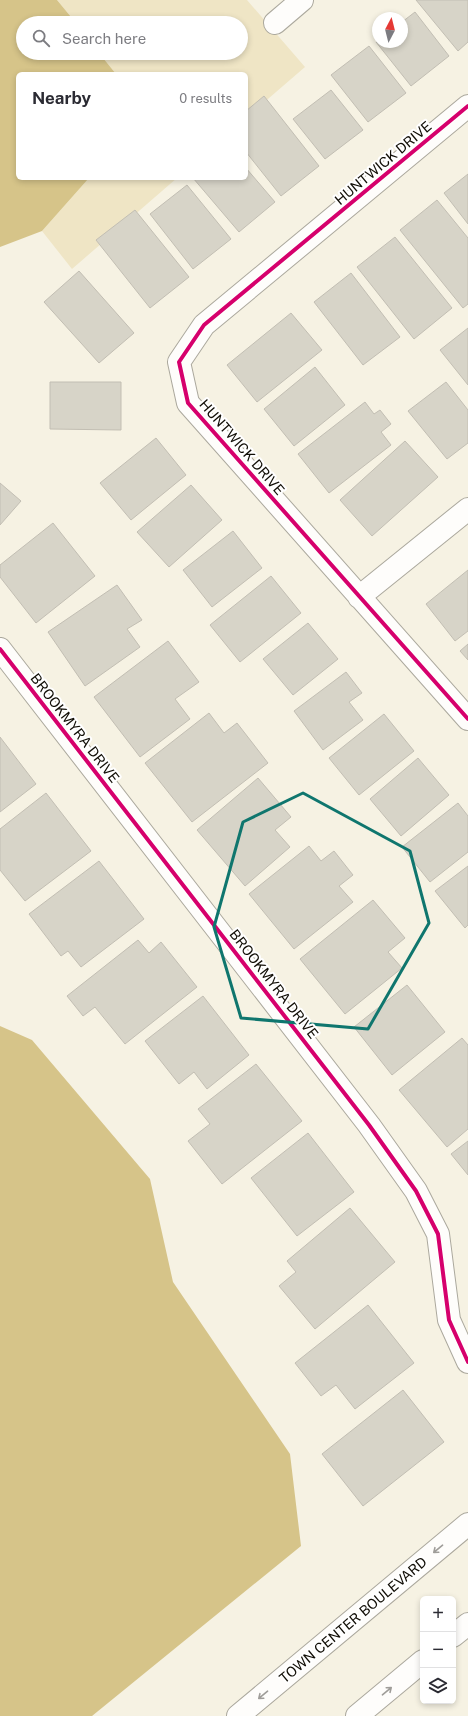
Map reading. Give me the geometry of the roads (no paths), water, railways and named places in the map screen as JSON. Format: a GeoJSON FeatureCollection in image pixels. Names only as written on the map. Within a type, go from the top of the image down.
{"type":"FeatureCollection","features":[{"type":"Feature","properties":{"kind":"street"},"geometry":{"type":"LineString","coordinates":[[275,23],[302,0]]}},
{"type":"Feature","properties":{"kind":"street","name":"HUNTWICK DRIVE"},"geometry":{"type":"LineString","coordinates":[[468,106],[204,325],[179,362],[188,403],[359,598],[468,719]]}},
{"type":"Feature","properties":{"kind":"street"},"geometry":{"type":"LineString","coordinates":[[359,598],[468,509]]}},
{"type":"Feature","properties":{"kind":"street","name":"BROOKMYRA DRIVE"},"geometry":{"type":"LineString","coordinates":[[0,649],[369,1125],[416,1191],[438,1234],[448,1320],[468,1362]]}},
{"type":"Feature","properties":{"kind":"street","name":"TOWN CENTER BOULEVARD"},"geometry":{"type":"LineString","coordinates":[[238,1716],[468,1524]]}},
{"type":"Feature","properties":{"kind":"street"},"geometry":{"type":"LineString","coordinates":[[456,1634],[468,1624]]}},
{"type":"Feature","properties":{"kind":"street"},"geometry":{"type":"LineString","coordinates":[[357,1716],[420,1664]]}}]}
